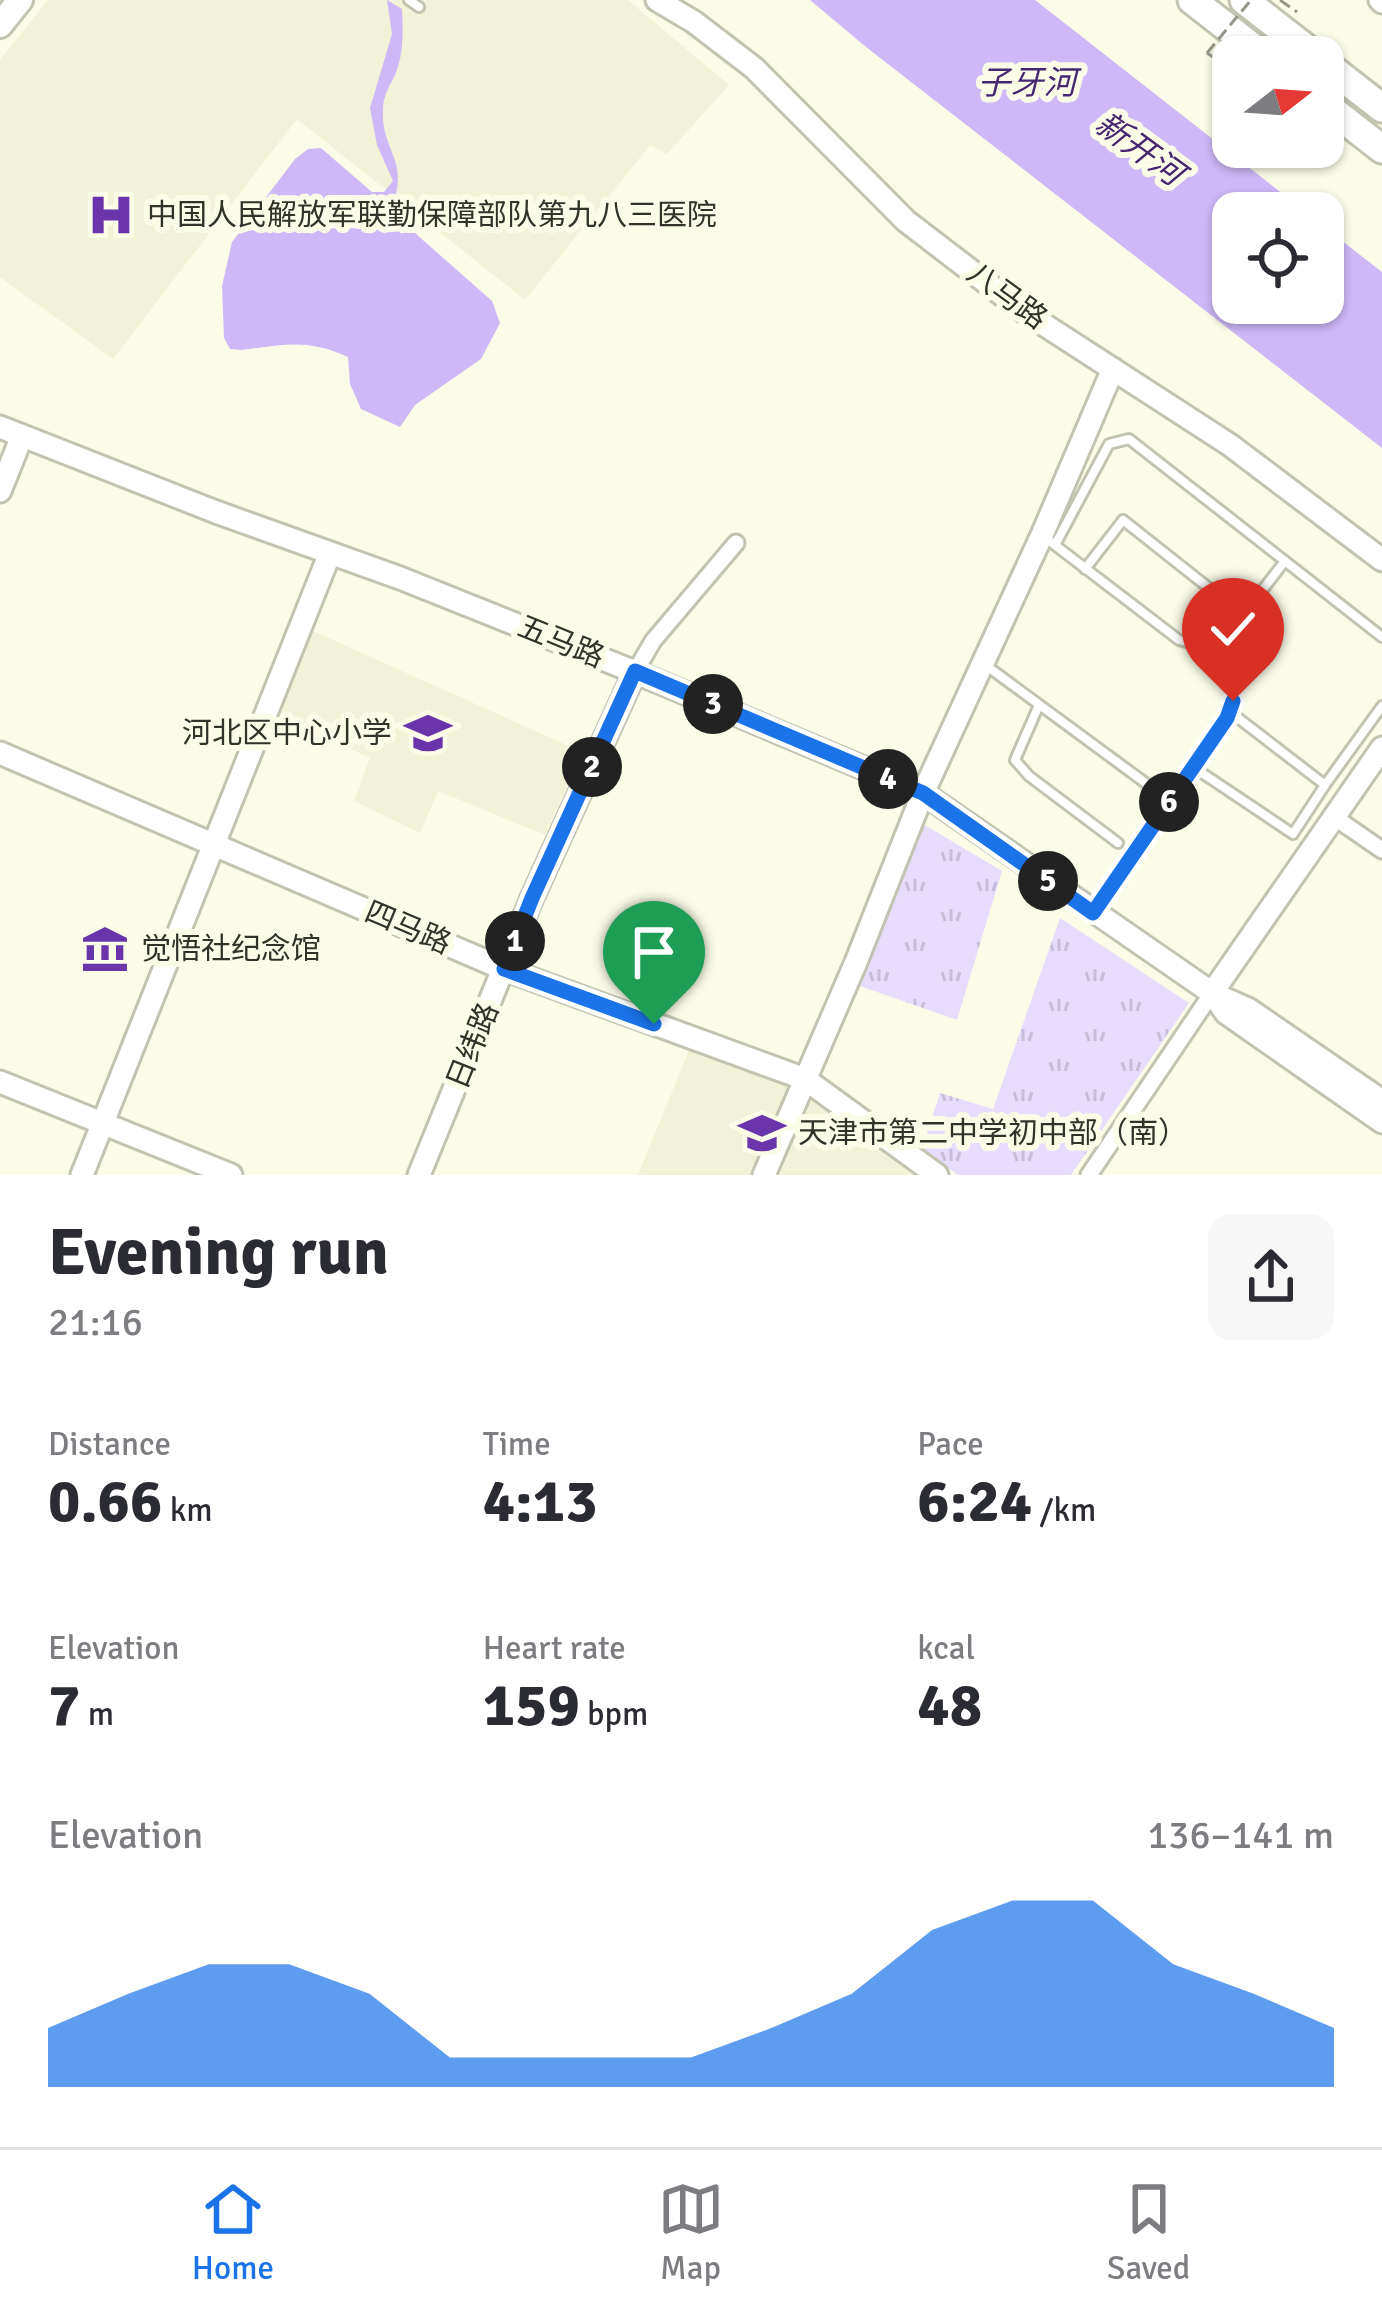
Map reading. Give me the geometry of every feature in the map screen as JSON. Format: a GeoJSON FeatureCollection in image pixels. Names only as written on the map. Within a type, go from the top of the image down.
{"type":"FeatureCollection","features":[{"type":"Feature","properties":{"kind":"highway"},"geometry":{"type":"LineString","coordinates":[[1192,0],[1238,36]]}},
{"type":"Feature","properties":{"kind":"highway"},"geometry":{"type":"LineString","coordinates":[[1247,0],[1292,36]]}},
{"type":"Feature","properties":{"kind":"highway"},"geometry":{"type":"LineString","coordinates":[[1344,78],[1382,108]]}},
{"type":"Feature","properties":{"kind":"highway"},"geometry":{"type":"LineString","coordinates":[[1344,119],[1382,149]]}},
{"type":"Feature","properties":{"kind":"main road"},"geometry":{"type":"LineString","coordinates":[[0,25],[20,0]]}},
{"type":"Feature","properties":{"kind":"street","name":"八马路"},"geometry":{"type":"LineString","coordinates":[[658,0],[754,68],[906,220],[1026,313],[1230,445],[1382,560]]}},
{"type":"Feature","properties":{"kind":"street"},"geometry":{"type":"LineString","coordinates":[[764,1175],[923,793],[983,663],[1048,540],[1113,369]]}},
{"type":"Feature","properties":{"kind":"street","name":"五马路"},"geometry":{"type":"LineString","coordinates":[[0,428],[635,671],[923,793],[1212,993],[1248,1010],[1382,1101]]}},
{"type":"Feature","properties":{"kind":"street"},"geometry":{"type":"LineString","coordinates":[[0,490],[22,436]]}},
{"type":"Feature","properties":{"kind":"street","name":"日纬路"},"geometry":{"type":"LineString","coordinates":[[419,1175],[532,898],[635,671],[653,640],[736,543]]}},
{"type":"Feature","properties":{"kind":"street"},"geometry":{"type":"LineString","coordinates":[[82,1175],[330,553]]}},
{"type":"Feature","properties":{"kind":"street"},"geometry":{"type":"LineString","coordinates":[[1089,1175],[1382,748]]}},
{"type":"Feature","properties":{"kind":"street","name":"四马路"},"geometry":{"type":"LineString","coordinates":[[0,753],[504,969],[805,1078],[937,1175]]}},
{"type":"Feature","properties":{"kind":"street"},"geometry":{"type":"LineString","coordinates":[[1334,817],[1382,850]]}},
{"type":"Feature","properties":{"kind":"street","name":"五马路"},"geometry":{"type":"LineString","coordinates":[[1212,993],[1226,1012],[1382,1122]]}},
{"type":"Feature","properties":{"kind":"street"},"geometry":{"type":"LineString","coordinates":[[0,1082],[231,1175]]}},
{"type":"Feature","properties":{"kind":"lane"},"geometry":{"type":"LineString","coordinates":[[409,0],[419,8]]}},
{"type":"Feature","properties":{"kind":"lane"},"geometry":{"type":"LineString","coordinates":[[1093,913],[1229,711],[1235,679],[1216,650],[1179,640],[1048,540],[1108,445],[1129,439],[1382,637]]}},
{"type":"Feature","properties":{"kind":"lane"},"geometry":{"type":"LineString","coordinates":[[1085,569],[1123,520],[1243,615]]}},
{"type":"Feature","properties":{"kind":"lane"},"geometry":{"type":"LineString","coordinates":[[1216,650],[1285,561]]}},
{"type":"Feature","properties":{"kind":"lane"},"geometry":{"type":"LineString","coordinates":[[983,663],[1169,801]]}},
{"type":"Feature","properties":{"kind":"lane"},"geometry":{"type":"LineString","coordinates":[[1039,704],[1016,760],[1029,776],[1118,843]]}},
{"type":"Feature","properties":{"kind":"lane"},"geometry":{"type":"LineString","coordinates":[[1193,767],[1293,833],[1382,706]]}},
{"type":"Feature","properties":{"kind":"lane"},"geometry":{"type":"LineString","coordinates":[[1229,711],[1325,785]]}},
{"type":"Feature","properties":{"kind":"path"},"geometry":{"type":"LineString","coordinates":[[1219,36],[1247,0]]}},
{"type":"Feature","properties":{"kind":"path"},"geometry":{"type":"LineString","coordinates":[[1280,0],[1297,13]]}},
{"type":"Feature","properties":{"kind":"shaded area","name":"中国人民解放军联勤保障部队第九八三医院"},"geometry":{"type":"Polygon","coordinates":[[[48,0],[628,0],[729,85],[667,154],[650,145],[525,300],[297,119],[113,359],[0,277],[0,60],[48,0]]]}},
{"type":"Feature","properties":{"kind":"shaded area","name":"河北区中心小学"},"geometry":{"type":"Polygon","coordinates":[[[313,631],[582,752],[545,835],[438,791],[420,833],[354,801],[370,758],[275,714],[313,631]]]}},
{"type":"Feature","properties":{"kind":"shaded area","name":"天津市第二中学初中部（南）"},"geometry":{"type":"Polygon","coordinates":[[[690,1048],[811,1090],[927,1175],[638,1175],[690,1048]]]}},
{"type":"Feature","properties":{"kind":"green space"},"geometry":{"type":"Polygon","coordinates":[[[923,824],[1002,871],[957,1020],[860,986],[923,824]]]}},
{"type":"Feature","properties":{"kind":"green space"},"geometry":{"type":"Polygon","coordinates":[[[1060,918],[1189,1003],[1071,1175],[958,1175],[922,1149],[940,1093],[993,1109],[1060,918]]]}},
{"type":"Feature","properties":{"kind":"water"},"geometry":{"type":"Polygon","coordinates":[[[387,0],[402,9],[403,26],[400,59],[383,105],[398,180],[390,211],[492,301],[500,323],[481,359],[415,405],[400,427],[361,409],[350,384],[348,357],[307,345],[230,349],[224,338],[222,286],[232,242],[295,159],[308,149],[321,148],[372,192],[384,192],[393,181],[377,145],[370,108],[392,34],[387,0]]]}},
{"type":"Feature","properties":{"kind":"water","name":"子牙河"},"geometry":{"type":"Polygon","coordinates":[[[810,0],[1035,0],[1212,139],[1212,168],[1250,168],[1280,192],[1212,192],[1212,316],[810,0]]]}},
{"type":"Feature","properties":{"kind":"water","name":"子牙河"},"geometry":{"type":"Polygon","coordinates":[[[1344,242],[1382,272],[1382,448],[1222,324],[1344,324],[1344,242]]]}},
{"type":"Feature","properties":{"kind":"place","name":"中国人民解放军联勤保障部队第九八三医院"},"geometry":{"type":"Point","coordinates":[111,215]}},
{"type":"Feature","properties":{"kind":"place","name":"河北区中心小学"},"geometry":{"type":"Point","coordinates":[428,733]}},
{"type":"Feature","properties":{"kind":"place","name":"觉悟社纪念馆"},"geometry":{"type":"Point","coordinates":[105,949]}},
{"type":"Feature","properties":{"kind":"place","name":"天津市第二中学初中部（南）"},"geometry":{"type":"Point","coordinates":[762,1133]}},
{"type":"Feature","properties":{"kind":"route"},"geometry":{"type":"LineString","coordinates":[[654,1024],[504,969],[635,671],[923,793],[1093,913],[1227,718],[1233,701]]}},
{"type":"Feature","properties":{"kind":"water label","name":"新开河"},"geometry":{"type":"Point","coordinates":[1139,149]}}]}
